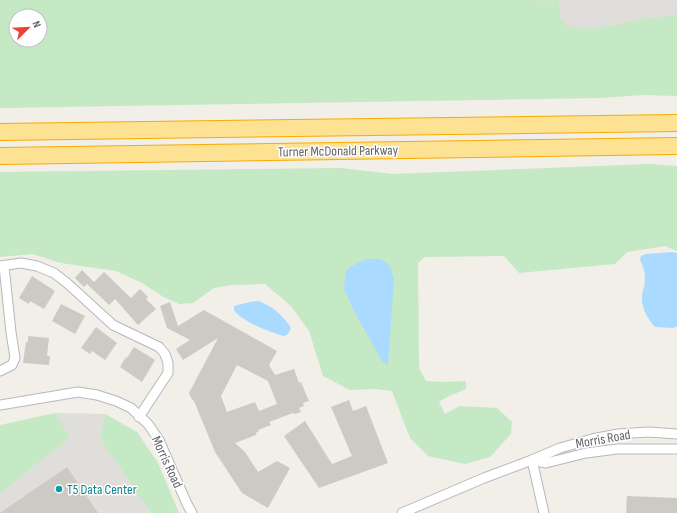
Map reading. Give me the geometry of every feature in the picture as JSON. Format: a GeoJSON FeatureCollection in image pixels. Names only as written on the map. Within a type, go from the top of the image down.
{"type":"FeatureCollection","features":[{"type":"Feature","properties":{"kind":"highway","name":"Turner McDonald Parkway"},"geometry":{"type":"LineString","coordinates":[[0,132],[677,123]]}},
{"type":"Feature","properties":{"kind":"highway","name":"Turner McDonald Parkway"},"geometry":{"type":"LineString","coordinates":[[0,156],[677,146]]}},
{"type":"Feature","properties":{"kind":"street"},"geometry":{"type":"LineString","coordinates":[[0,371],[9,368],[14,362],[15,358],[2,266],[21,263],[38,266],[54,273],[67,283],[113,325],[159,347],[165,354],[168,363],[168,373],[139,417]]}},
{"type":"Feature","properties":{"kind":"street","name":"Morris Road"},"geometry":{"type":"LineString","coordinates":[[0,405],[78,392],[97,395],[131,408],[148,424],[159,440],[186,504],[192,513]]}},
{"type":"Feature","properties":{"kind":"street","name":"Morris Road"},"geometry":{"type":"LineString","coordinates":[[402,513],[560,448],[592,439],[618,434],[649,432],[677,434]]}},
{"type":"Feature","properties":{"kind":"street","name":"Morris Road"},"geometry":{"type":"LineString","coordinates":[[532,460],[546,463],[586,453],[617,448],[677,449]]}},
{"type":"Feature","properties":{"kind":"street"},"geometry":{"type":"LineString","coordinates":[[532,460],[544,513]]}},
{"type":"Feature","properties":{"kind":"shaded area"},"geometry":{"type":"Polygon","coordinates":[[[527,0],[677,0],[677,88],[529,99],[527,0]]]}},
{"type":"Feature","properties":{"kind":"shaded area"},"geometry":{"type":"Polygon","coordinates":[[[55,413],[105,414],[100,439],[151,513],[0,513],[0,494],[70,437],[55,413]]]}},
{"type":"Feature","properties":{"kind":"green space"},"geometry":{"type":"Polygon","coordinates":[[[0,0],[559,0],[560,18],[568,27],[593,29],[645,19],[677,15],[677,96],[642,95],[600,98],[0,108],[0,0]]]}},
{"type":"Feature","properties":{"kind":"green space"},"geometry":{"type":"Polygon","coordinates":[[[649,164],[677,166],[677,251],[665,246],[627,252],[615,264],[519,273],[504,256],[425,257],[418,263],[419,368],[426,381],[466,381],[466,389],[439,402],[445,414],[460,406],[497,408],[512,422],[511,434],[490,457],[465,464],[428,456],[410,438],[392,391],[375,389],[350,390],[323,376],[309,331],[291,306],[265,284],[231,285],[214,288],[193,303],[179,304],[162,296],[142,283],[116,271],[61,263],[32,254],[0,257],[0,172],[341,168],[392,174],[649,164]]]}},
{"type":"Feature","properties":{"kind":"green space"},"geometry":{"type":"Polygon","coordinates":[[[55,413],[70,437],[0,494],[0,425],[55,413]]]}},
{"type":"Feature","properties":{"kind":"green space"},"geometry":{"type":"Polygon","coordinates":[[[105,414],[137,432],[158,463],[179,513],[151,513],[100,439],[105,414]]]}},
{"type":"Feature","properties":{"kind":"water"},"geometry":{"type":"Polygon","coordinates":[[[677,253],[677,326],[673,328],[655,327],[648,317],[643,305],[642,295],[645,276],[640,260],[641,256],[646,254],[677,253]]]}},
{"type":"Feature","properties":{"kind":"water"},"geometry":{"type":"Polygon","coordinates":[[[368,259],[381,259],[390,266],[394,279],[388,365],[382,361],[355,313],[344,289],[346,271],[355,264],[368,259]]]}},
{"type":"Feature","properties":{"kind":"water"},"geometry":{"type":"Polygon","coordinates":[[[258,301],[272,308],[281,315],[291,328],[288,334],[284,336],[257,326],[243,319],[234,310],[234,306],[258,301]]]}},
{"type":"Feature","properties":{"kind":"building"},"geometry":{"type":"Polygon","coordinates":[[[82,270],[94,282],[104,272],[131,298],[140,289],[148,297],[146,299],[156,309],[138,325],[115,299],[109,305],[87,284],[84,287],[75,278],[82,270]]]}},
{"type":"Feature","properties":{"kind":"building"},"geometry":{"type":"Polygon","coordinates":[[[32,276],[55,291],[44,309],[30,301],[29,304],[19,298],[32,276]]]}},
{"type":"Feature","properties":{"kind":"building"},"geometry":{"type":"Polygon","coordinates":[[[170,302],[178,326],[204,310],[277,351],[269,365],[275,375],[294,369],[299,383],[301,382],[309,401],[303,403],[304,406],[299,408],[301,412],[295,414],[293,413],[269,422],[271,425],[258,430],[259,431],[256,435],[235,443],[245,452],[258,472],[277,461],[290,468],[268,508],[242,493],[215,452],[194,401],[189,393],[218,338],[183,360],[176,349],[190,340],[167,328],[160,306],[170,302]],[[237,365],[221,396],[227,412],[255,402],[259,411],[277,404],[268,381],[237,365]]]}},
{"type":"Feature","properties":{"kind":"building"},"geometry":{"type":"Polygon","coordinates":[[[61,304],[85,316],[75,334],[52,321],[61,304]]]}},
{"type":"Feature","properties":{"kind":"building"},"geometry":{"type":"Polygon","coordinates":[[[96,327],[117,343],[105,360],[92,351],[90,354],[81,348],[96,327]]]}},
{"type":"Feature","properties":{"kind":"building"},"geometry":{"type":"Polygon","coordinates":[[[28,336],[49,338],[47,356],[50,356],[49,365],[23,363],[28,336]]]}},
{"type":"Feature","properties":{"kind":"building"},"geometry":{"type":"Polygon","coordinates":[[[134,347],[155,360],[142,382],[120,367],[134,347]]]}},
{"type":"Feature","properties":{"kind":"building"},"geometry":{"type":"Polygon","coordinates":[[[349,400],[353,411],[366,406],[388,463],[319,488],[284,436],[305,421],[332,464],[352,456],[331,407],[349,400]]]}},
{"type":"Feature","properties":{"kind":"building","name":"T5 Data Center"},"geometry":{"type":"Polygon","coordinates":[[[67,467],[98,513],[0,513],[67,467]]]}},
{"type":"Feature","properties":{"kind":"building"},"geometry":{"type":"Polygon","coordinates":[[[627,496],[677,498],[677,513],[626,513],[627,496]]]}},
{"type":"Feature","properties":{"kind":"place","name":"T5 Data Center"},"geometry":{"type":"Point","coordinates":[59,489]}}]}
